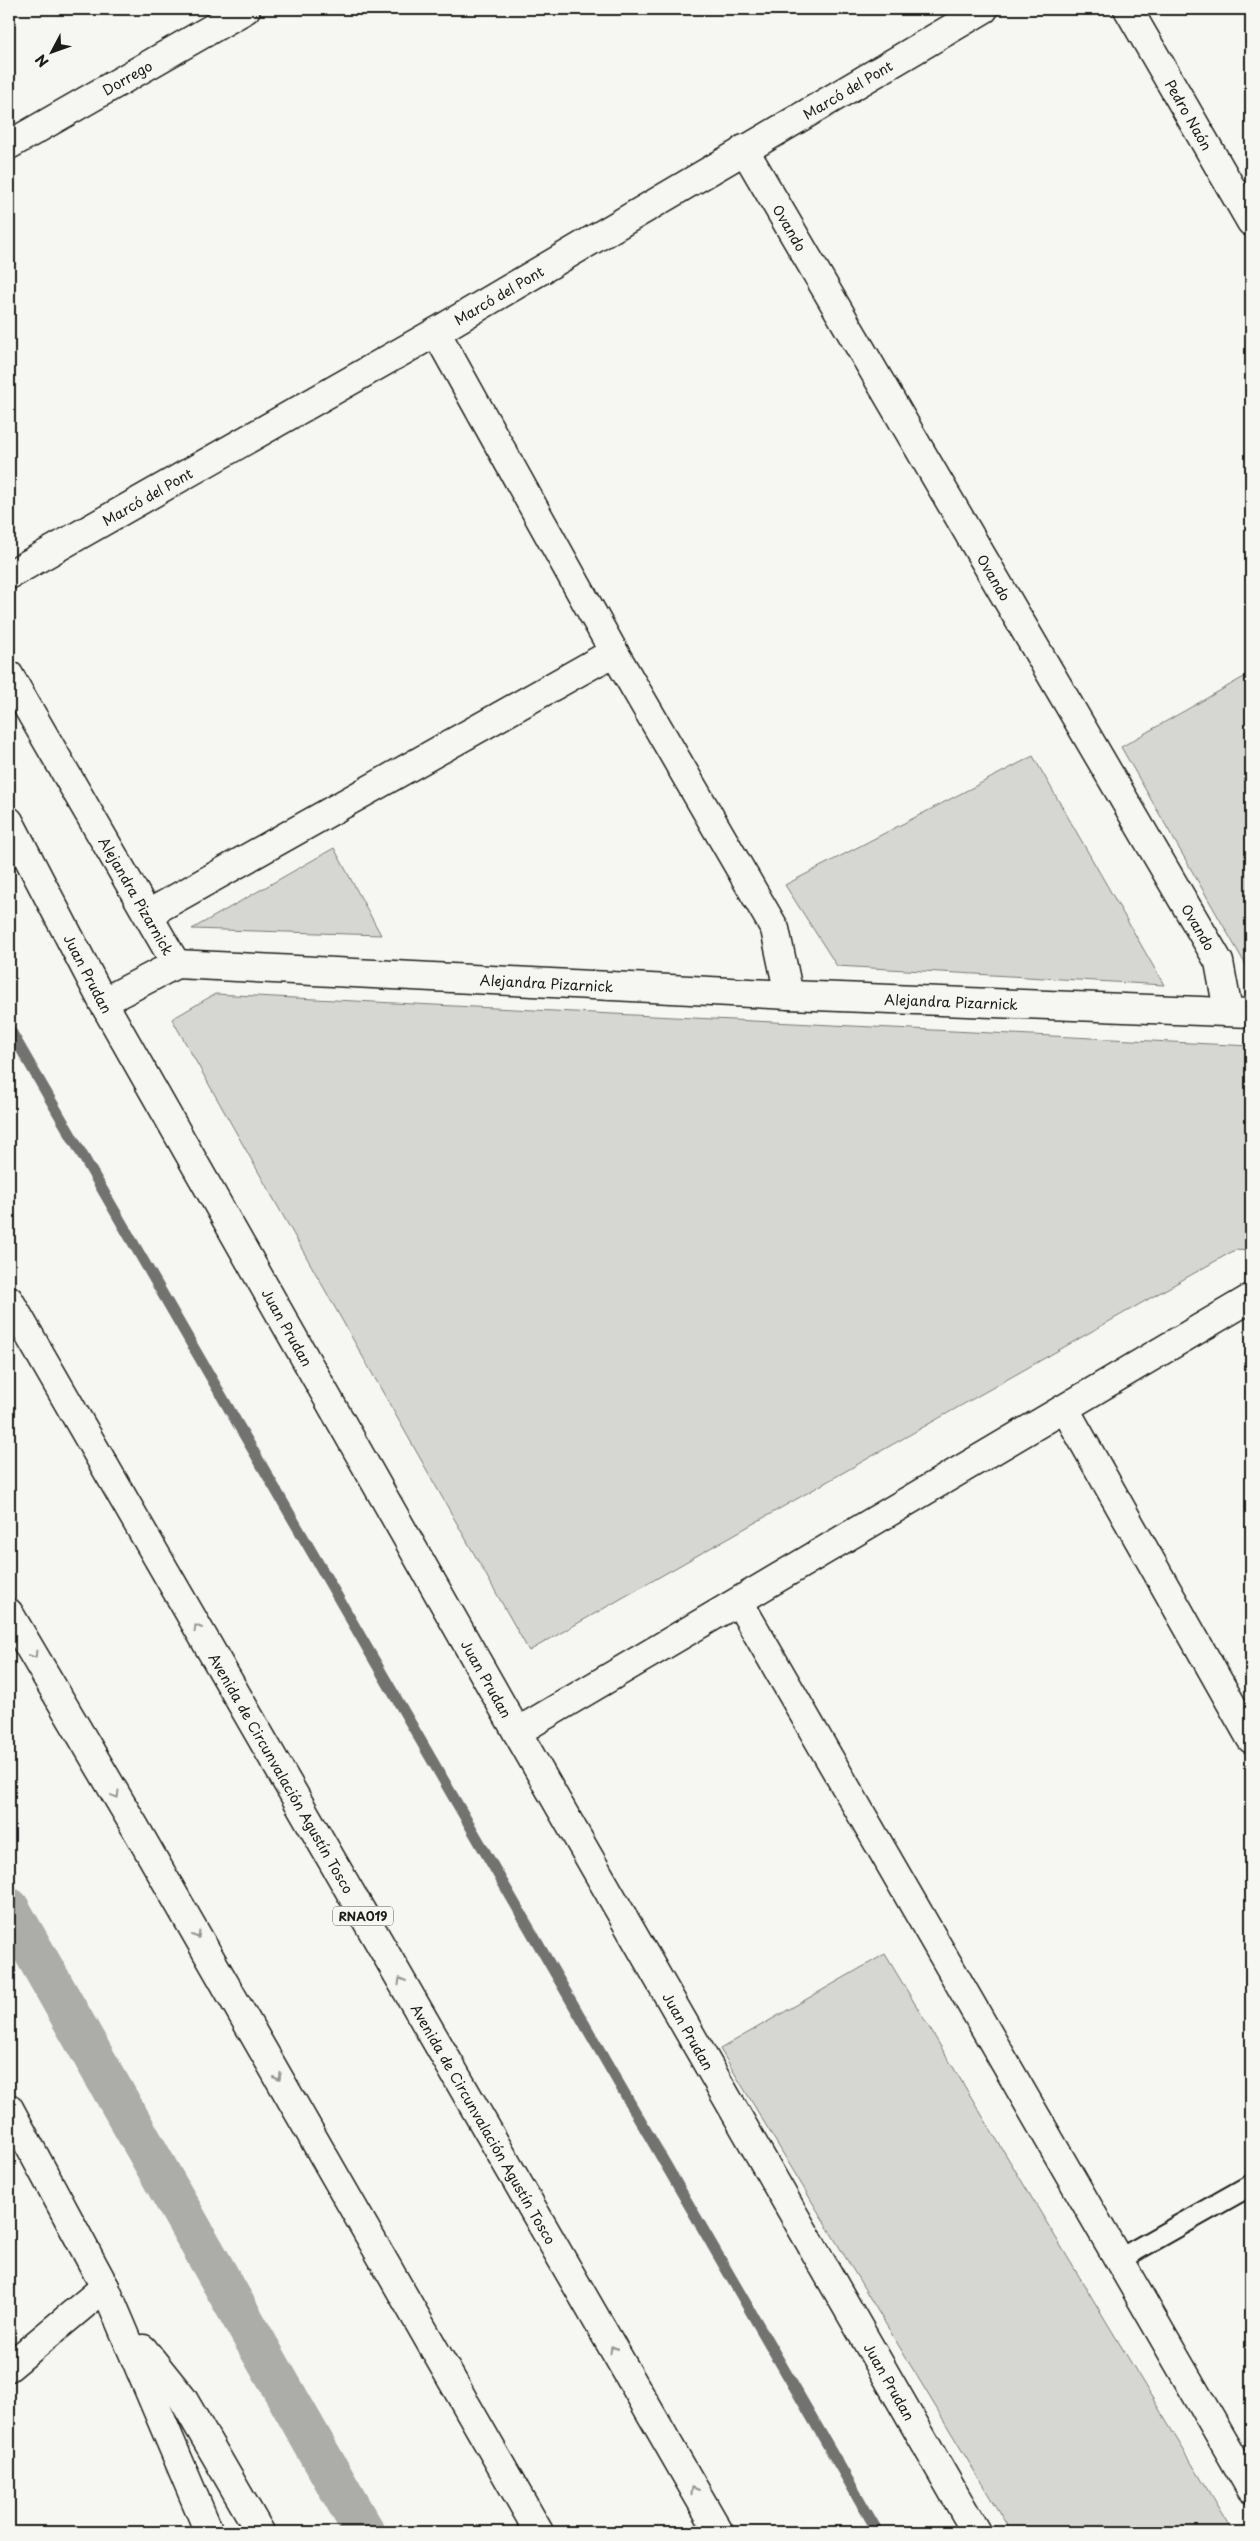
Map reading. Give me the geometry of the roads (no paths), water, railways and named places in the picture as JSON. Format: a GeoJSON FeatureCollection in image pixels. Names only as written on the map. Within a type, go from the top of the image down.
{"type":"FeatureCollection","features":[{"type":"Feature","properties":{"kind":"main road","name":"Dorrego"},"geometry":{"type":"LineString","coordinates":[[9,145],[246,9]]}},
{"type":"Feature","properties":{"kind":"main road","name":"Marcó del Pont"},"geometry":{"type":"LineString","coordinates":[[9,575],[436,332],[984,9]]}},
{"type":"Feature","properties":{"kind":"main road","name":"Pedro Naón"},"geometry":{"type":"LineString","coordinates":[[1128,9],[1251,222]]}},
{"type":"Feature","properties":{"kind":"main road","name":"Ovando"},"geometry":{"type":"LineString","coordinates":[[744,149],[1219,962],[1239,1012]]}},
{"type":"Feature","properties":{"kind":"main road"},"geometry":{"type":"LineString","coordinates":[[436,332],[614,652],[776,929],[789,995]]}},
{"type":"Feature","properties":{"kind":"main road"},"geometry":{"type":"LineString","coordinates":[[148,914],[614,652]]}},
{"type":"Feature","properties":{"kind":"main road","name":"Alejandra Pizarnick"},"geometry":{"type":"LineString","coordinates":[[9,675],[176,964],[789,995],[1239,1012]]}},
{"type":"Feature","properties":{"kind":"main road","name":"Juan Prudan"},"geometry":{"type":"LineString","coordinates":[[9,821],[103,1002],[976,2532]]}},
{"type":"Feature","properties":{"kind":"main road"},"geometry":{"type":"LineString","coordinates":[[103,1002],[176,964]]}},
{"type":"Feature","properties":{"kind":"main road"},"geometry":{"type":"LineString","coordinates":[[518,1732],[1251,1298]]}},
{"type":"Feature","properties":{"kind":"main road","name":"Avenida de Circunvalación Agustín Tosco"},"geometry":{"type":"LineString","coordinates":[[9,1300],[719,2532]]}},
{"type":"Feature","properties":{"kind":"main road"},"geometry":{"type":"LineString","coordinates":[[1065,1409],[1251,1739]]}},
{"type":"Feature","properties":{"kind":"main road"},"geometry":{"type":"LineString","coordinates":[[739,1602],[1120,2259],[1251,2489]]}},
{"type":"Feature","properties":{"kind":"main road"},"geometry":{"type":"LineString","coordinates":[[9,1613],[140,1835],[540,2532]]}},
{"type":"Feature","properties":{"kind":"main road"},"geometry":{"type":"LineString","coordinates":[[9,2108],[105,2287],[209,2532]]}},
{"type":"Feature","properties":{"kind":"main road"},"geometry":{"type":"LineString","coordinates":[[9,2367],[105,2287]]}},
{"type":"Feature","properties":{"kind":"main road"},"geometry":{"type":"LineString","coordinates":[[119,2319],[183,2399],[260,2532]]}},
{"type":"Feature","properties":{"kind":"lane"},"geometry":{"type":"LineString","coordinates":[[1120,2259],[1251,2185]]}},
{"type":"Feature","properties":{"kind":"waterway"},"geometry":{"type":"LineString","coordinates":[[9,1028],[878,2532]]}},
{"type":"Feature","properties":{"kind":"waterway"},"geometry":{"type":"LineString","coordinates":[[9,1908],[364,2532]]}}]}
